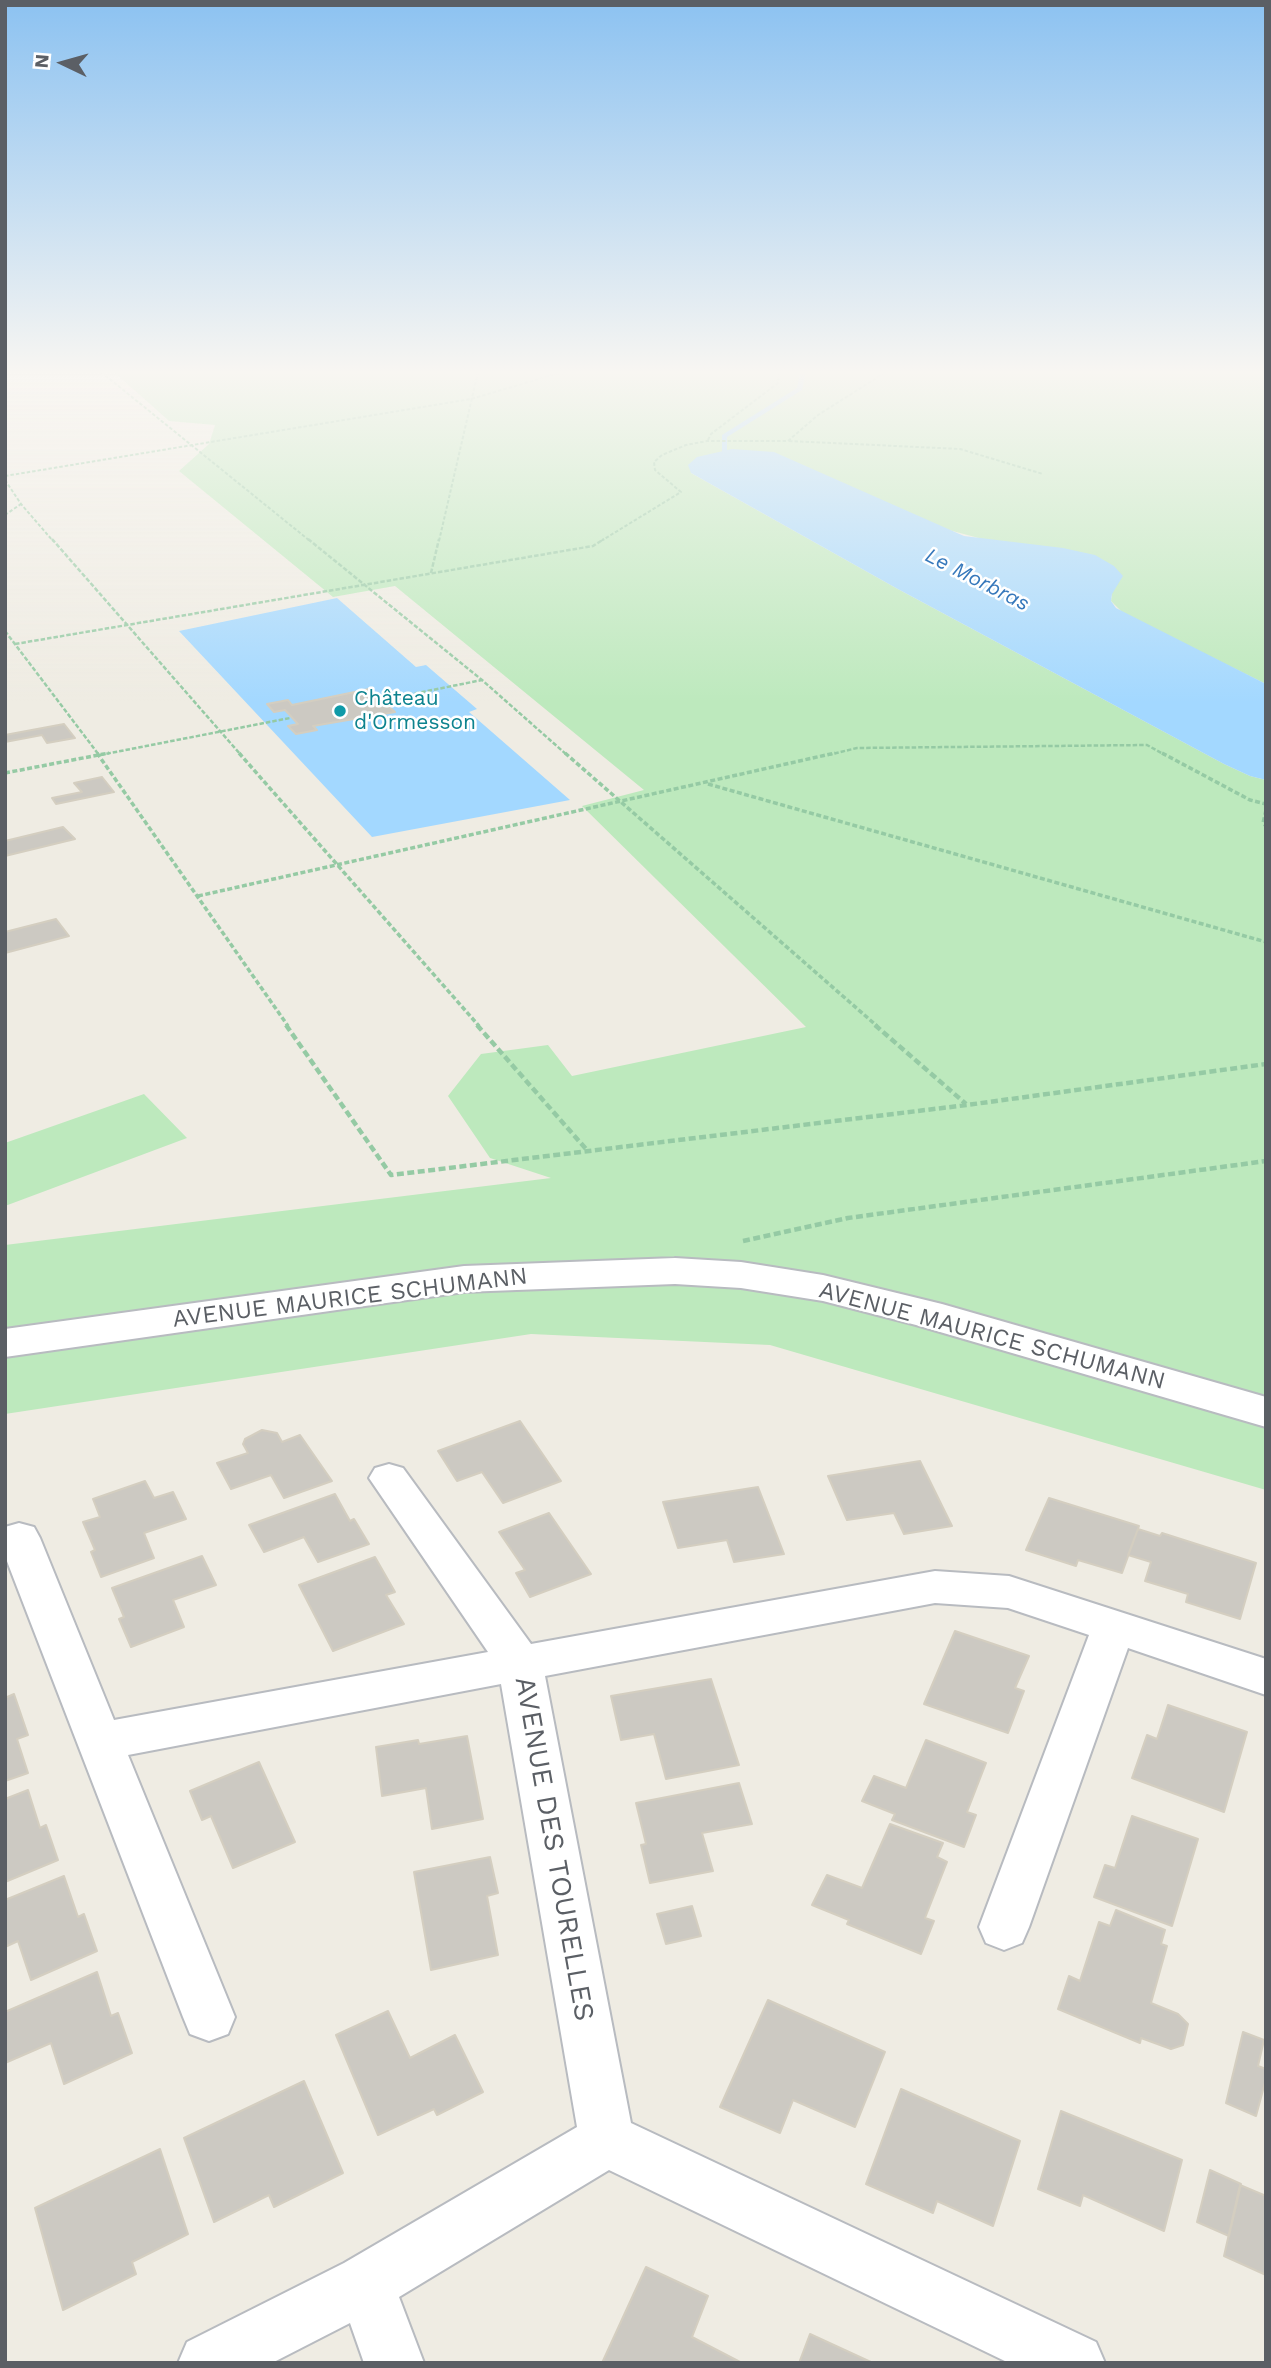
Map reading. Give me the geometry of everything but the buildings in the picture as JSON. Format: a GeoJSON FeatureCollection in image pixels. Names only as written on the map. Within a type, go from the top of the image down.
{"type":"FeatureCollection","features":[{"type":"Feature","properties":{"kind":"street","name":"AVENUE MAURICE SCHUMANN"},"geometry":{"type":"LineString","coordinates":[[5,1343],[464,1279],[675,1271],[741,1275],[823,1288],[927,1314],[1266,1412]]}},
{"type":"Feature","properties":{"kind":"street"},"geometry":{"type":"LineString","coordinates":[[99,1742],[520,1663],[389,1478]]}},
{"type":"Feature","properties":{"kind":"street"},"geometry":{"type":"LineString","coordinates":[[19,1538],[209,2017]]}},
{"type":"Feature","properties":{"kind":"street","name":"AVENUE DES TOURELLES"},"geometry":{"type":"LineString","coordinates":[[607,2140],[520,1663],[935,1587],[1009,1592],[1266,1676]]}},
{"type":"Feature","properties":{"kind":"street"},"geometry":{"type":"LineString","coordinates":[[1004,1927],[1114,1626]]}},
{"type":"Feature","properties":{"kind":"street"},"geometry":{"type":"LineString","coordinates":[[208,2363],[365,2284],[607,2140],[1075,2363]]}},
{"type":"Feature","properties":{"kind":"street"},"geometry":{"type":"LineString","coordinates":[[365,2284],[394,2363]]}},
{"type":"Feature","properties":{"kind":"path"},"geometry":{"type":"LineString","coordinates":[[8,483],[21,504],[586,1149]]}},
{"type":"Feature","properties":{"kind":"path"},"geometry":{"type":"LineString","coordinates":[[240,483],[482,680],[967,1105]]}},
{"type":"Feature","properties":{"kind":"path"},"geometry":{"type":"LineString","coordinates":[[431,573],[452,483]]}},
{"type":"Feature","properties":{"kind":"path"},"geometry":{"type":"LineString","coordinates":[[15,644],[593,546],[681,492],[670,483]]}},
{"type":"Feature","properties":{"kind":"path"},"geometry":{"type":"LineString","coordinates":[[5,515],[21,504]]}},
{"type":"Feature","properties":{"kind":"path"},"geometry":{"type":"LineString","coordinates":[[5,631],[99,755],[391,1175],[586,1149],[967,1105],[1266,1064]]}},
{"type":"Feature","properties":{"kind":"path"},"geometry":{"type":"LineString","coordinates":[[383,700],[482,680]]}},
{"type":"Feature","properties":{"kind":"path"},"geometry":{"type":"LineString","coordinates":[[5,773],[290,718]]}},
{"type":"Feature","properties":{"kind":"path"},"geometry":{"type":"LineString","coordinates":[[198,897],[857,748],[1147,745],[1250,800],[1266,804]]}},
{"type":"Feature","properties":{"kind":"path"},"geometry":{"type":"LineString","coordinates":[[705,783],[1266,942]]}},
{"type":"Feature","properties":{"kind":"path"},"geometry":{"type":"LineString","coordinates":[[1266,810],[1263,823],[1266,826]]}},
{"type":"Feature","properties":{"kind":"path"},"geometry":{"type":"LineString","coordinates":[[675,1271],[744,1240],[848,1218],[1266,1161]]}},
{"type":"Feature","properties":{"kind":"green space"},"geometry":{"type":"Polygon","coordinates":[[[193,483],[708,483],[896,588],[1224,764],[1266,780],[1266,1490],[770,1345],[531,1334],[5,1414],[5,1245],[551,1178],[490,1158],[448,1096],[481,1054],[548,1045],[572,1076],[806,1027],[582,806],[644,790],[395,586],[333,597],[193,483]]]}},
{"type":"Feature","properties":{"kind":"green space"},"geometry":{"type":"Polygon","coordinates":[[[750,483],[1266,483],[1266,684],[1124,614],[1111,601],[1112,594],[986,540],[945,529],[890,505],[750,483]]]}},
{"type":"Feature","properties":{"kind":"green space"},"geometry":{"type":"Polygon","coordinates":[[[144,1094],[187,1138],[5,1206],[5,1143],[144,1094]]]}},
{"type":"Feature","properties":{"kind":"water","name":"Le Morbras"},"geometry":{"type":"Polygon","coordinates":[[[708,483],[843,483],[964,536],[1063,548],[1095,555],[1114,566],[1123,576],[1112,594],[1111,601],[1116,608],[1266,684],[1266,780],[1224,764],[896,588],[708,483]]]}},
{"type":"Feature","properties":{"kind":"water"},"geometry":{"type":"Polygon","coordinates":[[[337,598],[416,667],[426,665],[477,709],[469,712],[570,800],[372,837],[179,631],[337,598]]]}},
{"type":"Feature","properties":{"kind":"place","name":"Château d'Ormesson"},"geometry":{"type":"Point","coordinates":[340,711]}}]}
